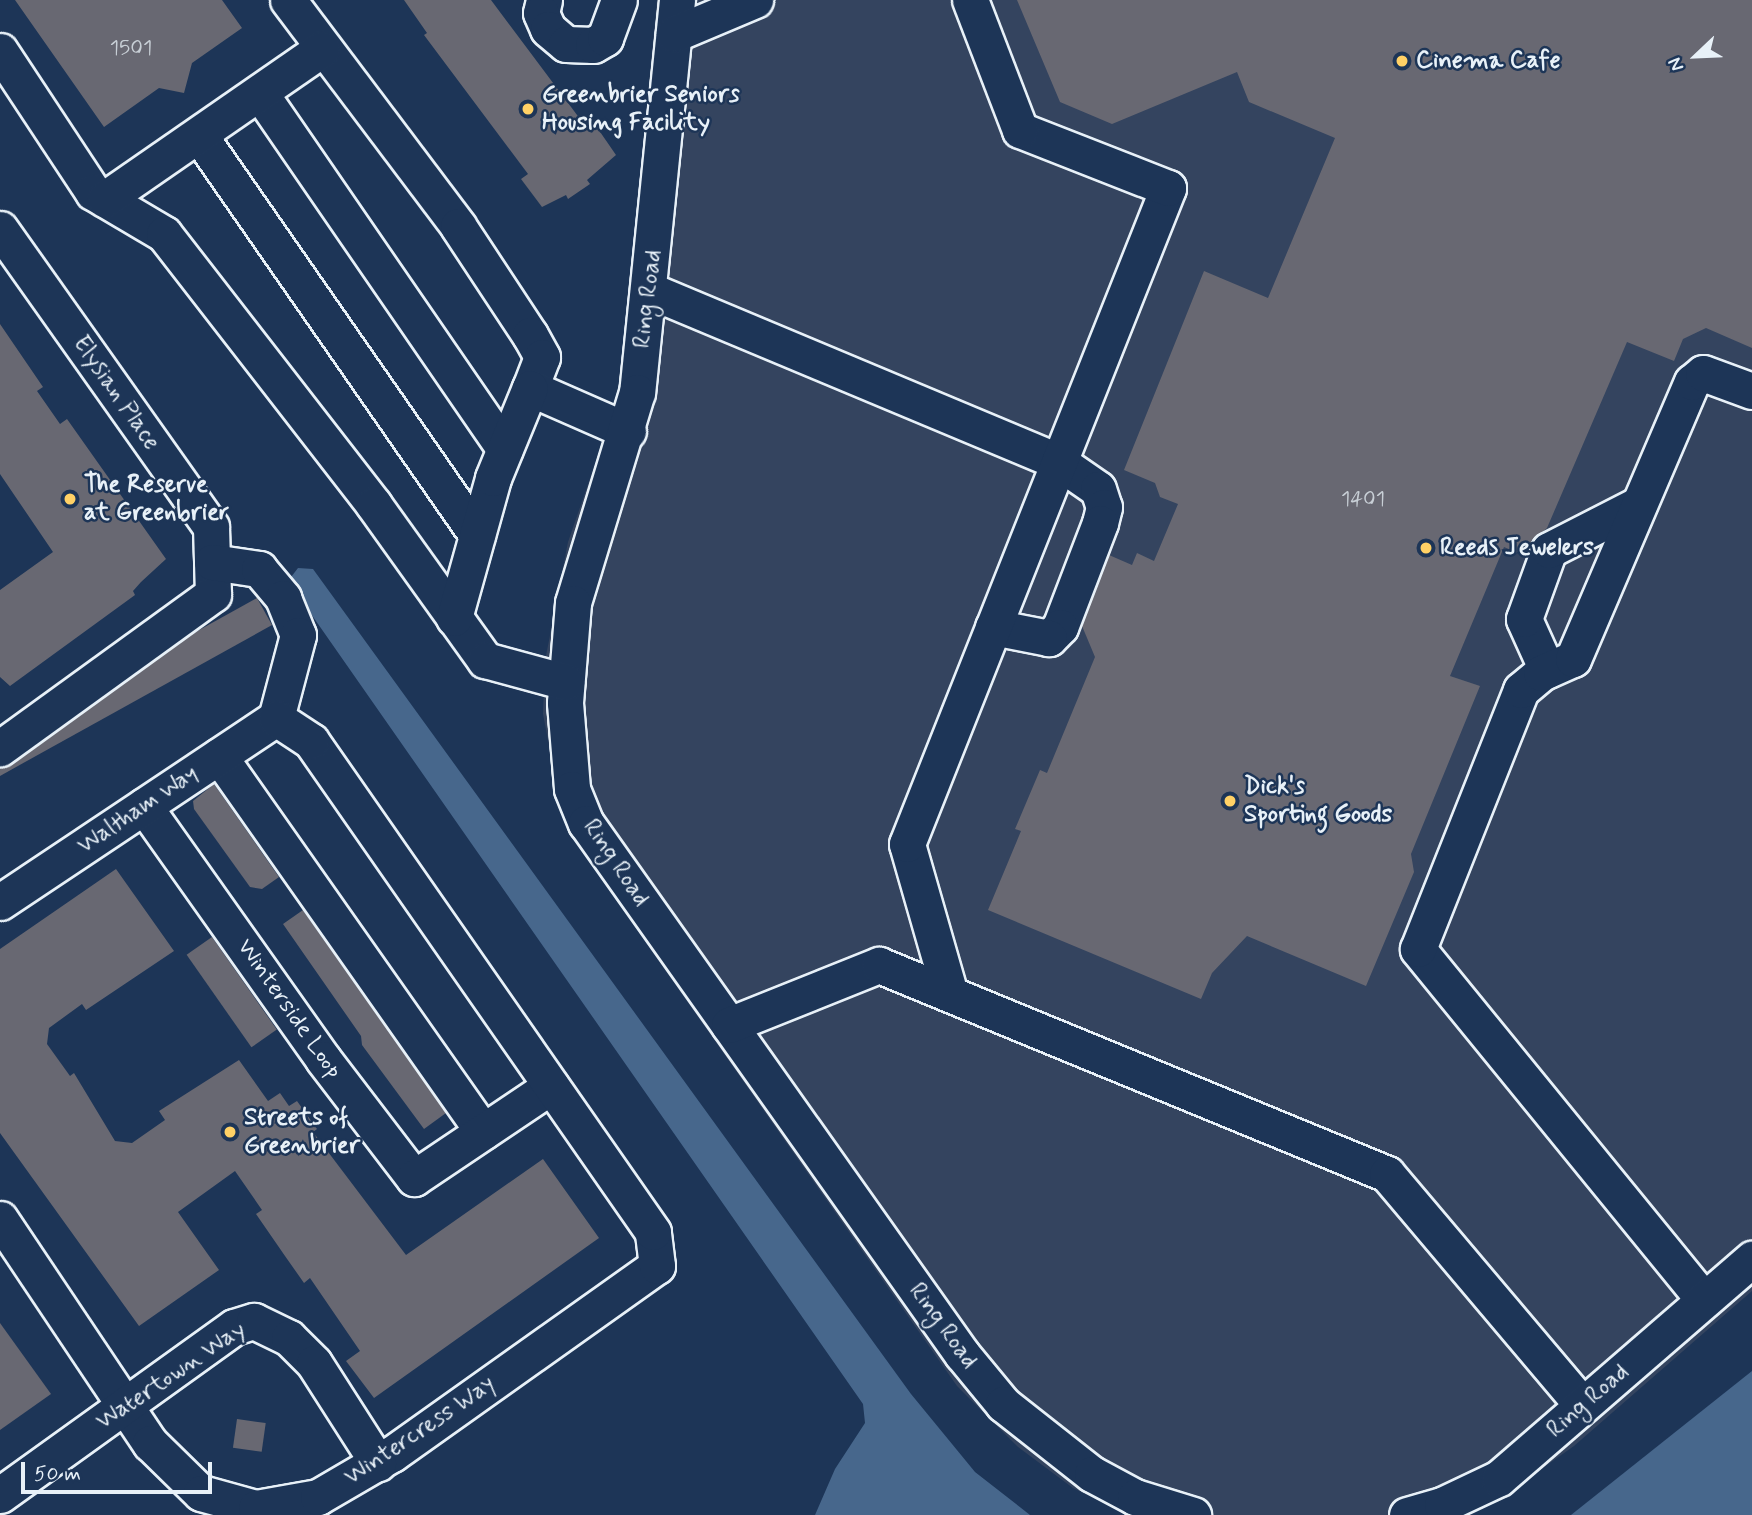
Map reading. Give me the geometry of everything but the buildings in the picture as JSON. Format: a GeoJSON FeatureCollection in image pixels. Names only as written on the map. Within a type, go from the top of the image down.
{"type":"FeatureCollection","features":[{"type":"Feature","properties":{"kind":"street"},"geometry":{"type":"LineString","coordinates":[[288,0],[322,49],[458,226],[542,357],[505,449],[454,618]]}},
{"type":"Feature","properties":{"kind":"street"},"geometry":{"type":"LineString","coordinates":[[544,0],[541,13],[548,29],[566,44],[593,45],[605,38],[619,0]]}},
{"type":"Feature","properties":{"kind":"street"},"geometry":{"type":"LineString","coordinates":[[676,17],[755,0]]}},
{"type":"Feature","properties":{"kind":"street"},"geometry":{"type":"LineString","coordinates":[[950,994],[907,844],[1168,188],[1020,130],[970,0]]}},
{"type":"Feature","properties":{"kind":"street","name":"Ring Road"},"geometry":{"type":"LineString","coordinates":[[676,17],[651,291],[628,430],[573,603],[566,682],[568,772],[578,807],[962,1354],[1003,1404],[1092,1474],[1135,1497],[1193,1515]]}},
{"type":"Feature","properties":{"kind":"street"},"geometry":{"type":"LineString","coordinates":[[105,199],[322,49]]}},
{"type":"Feature","properties":{"kind":"street"},"geometry":{"type":"LineString","coordinates":[[0,51],[93,192],[164,234],[374,505],[485,660],[566,682]]}},
{"type":"Feature","properties":{"kind":"street"},"geometry":{"type":"LineString","coordinates":[[260,93],[505,449]]}},
{"type":"Feature","properties":{"kind":"street"},"geometry":{"type":"LineString","coordinates":[[199,135],[477,535]]}},
{"type":"Feature","properties":{"kind":"street","name":"Elysian Place"},"geometry":{"type":"LineString","coordinates":[[0,229],[211,527],[214,594],[0,748]]}},
{"type":"Feature","properties":{"kind":"street"},"geometry":{"type":"LineString","coordinates":[[651,291],[1059,462],[1098,489],[1104,507],[1060,627],[1049,638],[993,627]]}},
{"type":"Feature","properties":{"kind":"street"},"geometry":{"type":"LineString","coordinates":[[1704,1300],[1418,949],[1521,690],[1547,670],[1573,659],[1692,382],[1703,373],[1752,391]]}},
{"type":"Feature","properties":{"kind":"street"},"geometry":{"type":"LineString","coordinates":[[530,388],[628,430]]}},
{"type":"Feature","properties":{"kind":"street"},"geometry":{"type":"LineString","coordinates":[[1547,670],[1524,619],[1549,550],[1639,505]]}},
{"type":"Feature","properties":{"kind":"street"},"geometry":{"type":"LineString","coordinates":[[212,562],[259,569],[283,598],[298,635],[276,718],[311,741],[551,1086]]}},
{"type":"Feature","properties":{"kind":"street","name":"Waltham Way"},"geometry":{"type":"LineString","coordinates":[[0,902],[276,718]]}},
{"type":"Feature","properties":{"kind":"street"},"geometry":{"type":"LineString","coordinates":[[219,756],[483,1131]]}},
{"type":"Feature","properties":{"kind":"street","name":"Winterside Loop"},"geometry":{"type":"LineString","coordinates":[[144,806],[331,1069],[414,1178],[551,1086]]}},
{"type":"Feature","properties":{"kind":"street"},"geometry":{"type":"LineString","coordinates":[[729,1025],[879,965],[1387,1174],[1582,1405]]}},
{"type":"Feature","properties":{"kind":"street","name":"Wintercress Way"},"geometry":{"type":"LineString","coordinates":[[0,1219],[150,1443],[201,1493],[256,1507],[318,1497],[378,1463],[657,1266],[653,1232],[551,1086]]}},
{"type":"Feature","properties":{"kind":"street","name":"Ring Road"},"geometry":{"type":"LineString","coordinates":[[1407,1515],[1442,1505],[1499,1478],[1752,1259]]}},
{"type":"Feature","properties":{"kind":"street","name":"Watertown Way"},"geometry":{"type":"LineString","coordinates":[[0,1495],[234,1327],[254,1321],[289,1338],[314,1363],[378,1463]]}},
{"type":"Feature","properties":{"kind":"shaded area"},"geometry":{"type":"Polygon","coordinates":[[[657,0],[1752,0],[1752,1291],[1574,1446],[1506,1494],[1463,1515],[1128,1515],[1073,1488],[1018,1447],[957,1386],[574,840],[562,813],[543,714],[545,661],[568,542],[619,395],[657,0]]]}},
{"type":"Feature","properties":{"kind":"shaded area"},"geometry":{"type":"Polygon","coordinates":[[[298,568],[313,569],[911,1394],[975,1472],[1030,1515],[815,1515],[835,1469],[865,1423],[863,1404],[288,581],[298,568]]]}},
{"type":"Feature","properties":{"kind":"shaded area"},"geometry":{"type":"Polygon","coordinates":[[[1752,1371],[1752,1515],[1571,1515],[1752,1371]]]}},
{"type":"Feature","properties":{"kind":"place","name":"Cinema Cafe"},"geometry":{"type":"Point","coordinates":[1402,61]}},
{"type":"Feature","properties":{"kind":"place","name":"Greenbrier Seniors Housing Facility"},"geometry":{"type":"Point","coordinates":[528,109]}},
{"type":"Feature","properties":{"kind":"place","name":"The Reserve at Greenbrier"},"geometry":{"type":"Point","coordinates":[70,499]}},
{"type":"Feature","properties":{"kind":"place","name":"Reeds Jewelers"},"geometry":{"type":"Point","coordinates":[1426,548]}},
{"type":"Feature","properties":{"kind":"place","name":"Dick's Sporting Goods"},"geometry":{"type":"Point","coordinates":[1230,801]}},
{"type":"Feature","properties":{"kind":"place","name":"Streets of Greenbrier"},"geometry":{"type":"Point","coordinates":[230,1132]}}]}
